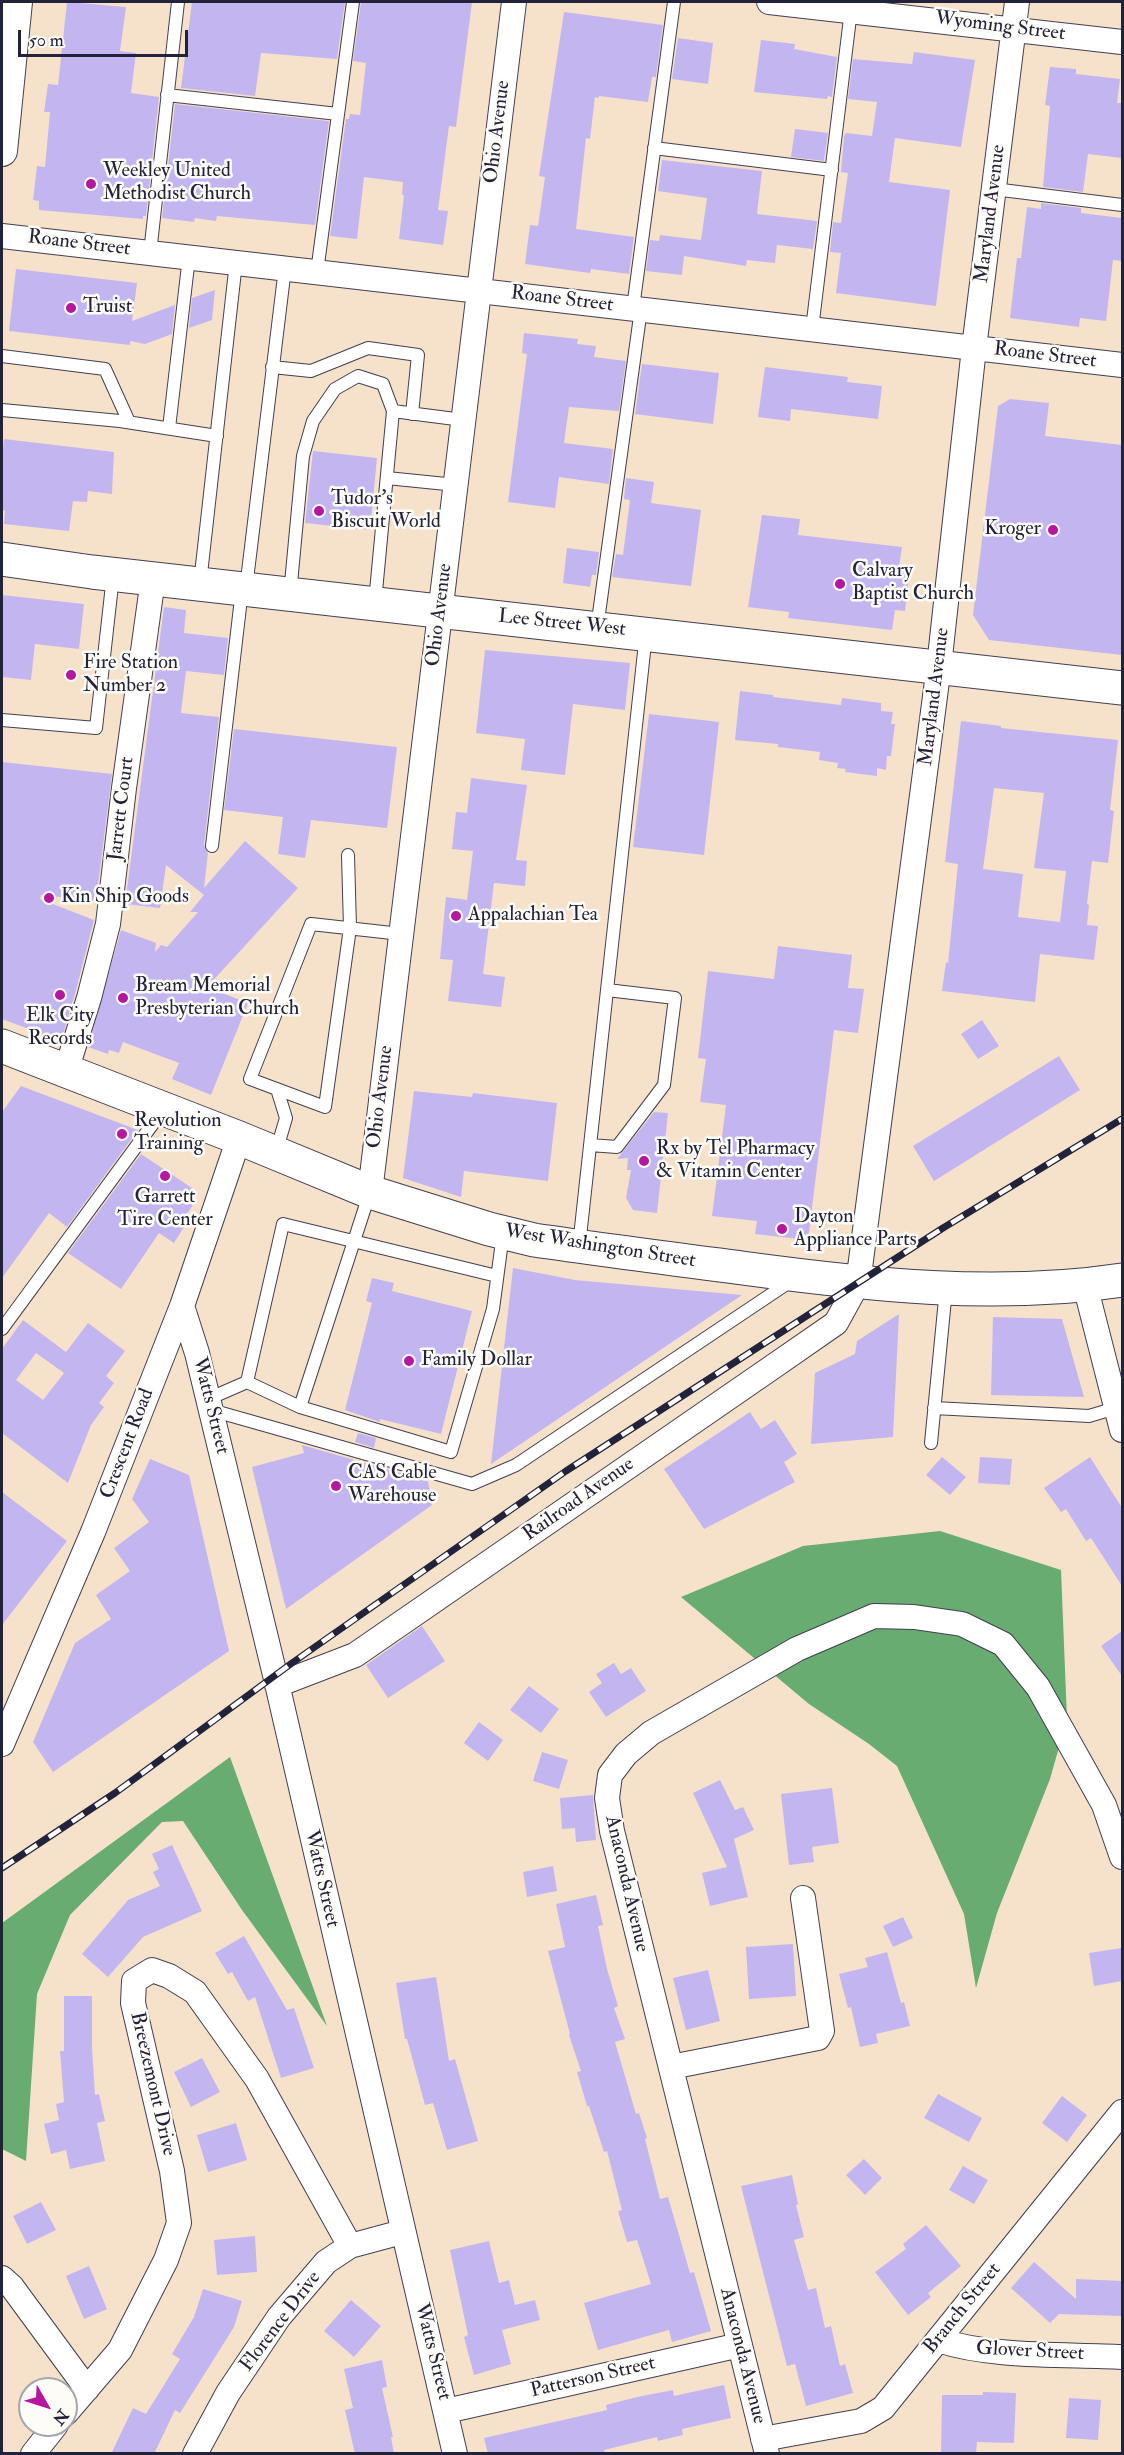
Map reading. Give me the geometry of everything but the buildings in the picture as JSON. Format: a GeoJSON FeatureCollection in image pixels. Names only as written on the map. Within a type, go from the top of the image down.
{"type":"FeatureCollection","features":[{"type":"Feature","properties":{"kind":"main road","name":"Lee Street West"},"geometry":{"type":"LineString","coordinates":[[2,559],[153,579],[1122,688]]}},
{"type":"Feature","properties":{"kind":"main road","name":"West Washington Street"},"geometry":{"type":"LineString","coordinates":[[5,1053],[66,1071],[370,1192],[503,1233],[579,1246],[858,1283],[978,1289],[1085,1285],[1122,1280]]}},
{"type":"Feature","properties":{"kind":"street"},"geometry":{"type":"LineString","coordinates":[[2,151],[17,2]]}},
{"type":"Feature","properties":{"kind":"street","name":"Ohio Avenue"},"geometry":{"type":"LineString","coordinates":[[370,1192],[514,2]]}},
{"type":"Feature","properties":{"kind":"street","name":"Wyoming Street"},"geometry":{"type":"LineString","coordinates":[[770,2],[1122,42]]}},
{"type":"Feature","properties":{"kind":"street","name":"Maryland Avenue"},"geometry":{"type":"LineString","coordinates":[[858,1283],[939,666],[974,348],[1017,2]]}},
{"type":"Feature","properties":{"kind":"street","name":"Roane Street"},"geometry":{"type":"LineString","coordinates":[[2,236],[1122,365]]}},
{"type":"Feature","properties":{"kind":"street","name":"Jarrett Court"},"geometry":{"type":"LineString","coordinates":[[66,1071],[89,998],[108,924],[153,579]]}},
{"type":"Feature","properties":{"kind":"street","name":"Crescent Road"},"geometry":{"type":"LineString","coordinates":[[2,1744],[93,1532],[182,1306],[239,1138]]}},
{"type":"Feature","properties":{"kind":"street","name":"Railroad Avenue"},"geometry":{"type":"LineString","coordinates":[[277,1685],[355,1655],[764,1373],[836,1323],[858,1283]]}},
{"type":"Feature","properties":{"kind":"street"},"geometry":{"type":"LineString","coordinates":[[1085,1285],[1119,1419]]}},
{"type":"Feature","properties":{"kind":"street","name":"Watts Street"},"geometry":{"type":"LineString","coordinates":[[182,1306],[210,1404],[277,1685],[455,2454]]}},
{"type":"Feature","properties":{"kind":"street","name":"Anaconda Avenue"},"geometry":{"type":"LineString","coordinates":[[765,2446],[612,1831],[607,1798],[610,1775],[626,1754],[651,1733],[797,1649],[874,1616],[914,1617],[962,1624],[1003,1644],[1038,1687],[1104,1805],[1122,1857]]}},
{"type":"Feature","properties":{"kind":"street"},"geometry":{"type":"LineString","coordinates":[[671,2067],[818,2038],[822,2031],[803,1898]]}},
{"type":"Feature","properties":{"kind":"street","name":"Breezemont Drive"},"geometry":{"type":"LineString","coordinates":[[87,2389],[120,2350],[166,2260],[178,2223],[172,2171],[133,2003],[134,1981],[152,1970],[168,1976],[195,1992],[257,2079],[350,2246]]}},
{"type":"Feature","properties":{"kind":"street","name":"Branch Street"},"geometry":{"type":"LineString","coordinates":[[765,2446],[861,2421],[883,2408],[1122,2112]]}},
{"type":"Feature","properties":{"kind":"street","name":"Florence Drive"},"geometry":{"type":"LineString","coordinates":[[195,2454],[228,2393],[279,2317],[326,2262],[350,2246],[402,2232]]}},
{"type":"Feature","properties":{"kind":"street"},"geometry":{"type":"LineString","coordinates":[[2,2278],[12,2287],[87,2389],[78,2400]]}},
{"type":"Feature","properties":{"kind":"street","name":"Glover Street"},"geometry":{"type":"LineString","coordinates":[[938,2340],[958,2347],[983,2350],[1122,2357]]}},
{"type":"Feature","properties":{"kind":"street","name":"Patterson Street"},"geometry":{"type":"LineString","coordinates":[[446,2411],[740,2345]]}},
{"type":"Feature","properties":{"kind":"street"},"geometry":{"type":"LineString","coordinates":[[33,2454],[46,2437]]}},
{"type":"Feature","properties":{"kind":"lane"},"geometry":{"type":"LineString","coordinates":[[150,253],[178,2]]}},
{"type":"Feature","properties":{"kind":"lane"},"geometry":{"type":"LineString","coordinates":[[317,272],[353,2]]}},
{"type":"Feature","properties":{"kind":"lane"},"geometry":{"type":"LineString","coordinates":[[597,628],[637,309],[654,148],[674,2]]}},
{"type":"Feature","properties":{"kind":"lane"},"geometry":{"type":"LineString","coordinates":[[812,329],[851,10]]}},
{"type":"Feature","properties":{"kind":"lane"},"geometry":{"type":"LineString","coordinates":[[167,95],[338,114]]}},
{"type":"Feature","properties":{"kind":"lane"},"geometry":{"type":"LineString","coordinates":[[654,148],[831,170]]}},
{"type":"Feature","properties":{"kind":"lane"},"geometry":{"type":"LineString","coordinates":[[994,189],[1122,205]]}},
{"type":"Feature","properties":{"kind":"lane"},"geometry":{"type":"LineString","coordinates":[[169,428],[189,257]]}},
{"type":"Feature","properties":{"kind":"lane"},"geometry":{"type":"LineString","coordinates":[[200,584],[236,262]]}},
{"type":"Feature","properties":{"kind":"lane"},"geometry":{"type":"LineString","coordinates":[[212,846],[285,268]]}},
{"type":"Feature","properties":{"kind":"lane"},"geometry":{"type":"LineString","coordinates":[[272,367],[311,371],[368,348],[418,355],[412,414]]}},
{"type":"Feature","properties":{"kind":"lane"},"geometry":{"type":"LineString","coordinates":[[2,356],[105,369],[129,422]]}},
{"type":"Feature","properties":{"kind":"lane"},"geometry":{"type":"LineString","coordinates":[[290,594],[303,456],[313,421],[335,389],[358,376],[383,384],[393,411],[375,603]]}},
{"type":"Feature","properties":{"kind":"lane"},"geometry":{"type":"LineString","coordinates":[[2,410],[129,422],[217,436]]}},
{"type":"Feature","properties":{"kind":"lane"},"geometry":{"type":"LineString","coordinates":[[393,411],[464,420]]}},
{"type":"Feature","properties":{"kind":"lane"},"geometry":{"type":"LineString","coordinates":[[387,478],[456,485]]}},
{"type":"Feature","properties":{"kind":"lane"},"geometry":{"type":"LineString","coordinates":[[2,720],[96,728],[113,574]]}},
{"type":"Feature","properties":{"kind":"lane"},"geometry":{"type":"LineString","coordinates":[[579,1246],[646,633]]}},
{"type":"Feature","properties":{"kind":"lane"},"geometry":{"type":"LineString","coordinates":[[348,855],[350,928],[325,1107],[250,1079],[311,924],[350,928],[402,934]]}},
{"type":"Feature","properties":{"kind":"lane"},"geometry":{"type":"LineString","coordinates":[[590,1145],[618,1147],[664,1085],[675,998],[607,990]]}},
{"type":"Feature","properties":{"kind":"lane"},"geometry":{"type":"LineString","coordinates":[[275,1153],[286,1118],[277,1089]]}},
{"type":"Feature","properties":{"kind":"lane"},"geometry":{"type":"LineString","coordinates":[[2,1329],[164,1109]]}},
{"type":"Feature","properties":{"kind":"lane"},"geometry":{"type":"LineString","coordinates":[[300,1407],[352,1240],[370,1192]]}},
{"type":"Feature","properties":{"kind":"lane"},"geometry":{"type":"LineString","coordinates":[[210,1404],[247,1382],[283,1224],[497,1276]]}},
{"type":"Feature","properties":{"kind":"lane"},"geometry":{"type":"LineString","coordinates":[[247,1382],[300,1407],[451,1452],[493,1309],[503,1233]]}},
{"type":"Feature","properties":{"kind":"lane"},"geometry":{"type":"LineString","coordinates":[[210,1404],[472,1484],[516,1465],[798,1275]]}},
{"type":"Feature","properties":{"kind":"lane"},"geometry":{"type":"LineString","coordinates":[[931,1443],[946,1288]]}},
{"type":"Feature","properties":{"kind":"lane"},"geometry":{"type":"LineString","coordinates":[[934,1408],[1119,1419]]}},
{"type":"Feature","properties":{"kind":"green space"},"geometry":{"type":"Polygon","coordinates":[[[940,1531],[1061,1570],[1067,1719],[1050,1779],[997,1913],[976,1988],[964,1914],[897,1766],[869,1744],[809,1704],[681,1597],[803,1546],[940,1531]]]}},
{"type":"Feature","properties":{"kind":"green space"},"geometry":{"type":"Polygon","coordinates":[[[230,1757],[327,2026],[242,1910],[183,1821],[162,1822],[70,1915],[37,1994],[26,2161],[2,2149],[2,1923],[230,1757]]]}},
{"type":"Feature","properties":{"kind":"railway"},"geometry":{"type":"LineString","coordinates":[[2,1868],[115,1793],[292,1663],[566,1471],[943,1228],[1122,1119]]}},
{"type":"Feature","properties":{"kind":"place","name":"Weekley United Methodist Church"},"geometry":{"type":"Point","coordinates":[91,184]}},
{"type":"Feature","properties":{"kind":"place","name":"Truist"},"geometry":{"type":"Point","coordinates":[71,308]}},
{"type":"Feature","properties":{"kind":"place","name":"Tudor's Biscuit World"},"geometry":{"type":"Point","coordinates":[319,511]}},
{"type":"Feature","properties":{"kind":"place","name":"Kroger"},"geometry":{"type":"Point","coordinates":[1053,530]}},
{"type":"Feature","properties":{"kind":"place","name":"Calvary Baptist Church"},"geometry":{"type":"Point","coordinates":[840,584]}},
{"type":"Feature","properties":{"kind":"place","name":"Fire Station Number 2"},"geometry":{"type":"Point","coordinates":[71,675]}},
{"type":"Feature","properties":{"kind":"place","name":"Kin Ship Goods"},"geometry":{"type":"Point","coordinates":[49,898]}},
{"type":"Feature","properties":{"kind":"place","name":"Appalachian Tea"},"geometry":{"type":"Point","coordinates":[456,916]}},
{"type":"Feature","properties":{"kind":"place","name":"Elk City Records"},"geometry":{"type":"Point","coordinates":[60,995]}},
{"type":"Feature","properties":{"kind":"place","name":"Bream Memorial Presbyterian Church"},"geometry":{"type":"Point","coordinates":[123,998]}},
{"type":"Feature","properties":{"kind":"place","name":"Revolution Training"},"geometry":{"type":"Point","coordinates":[122,1134]}},
{"type":"Feature","properties":{"kind":"place","name":"Rx by Tel Pharmacy & Vitamin Center"},"geometry":{"type":"Point","coordinates":[644,1161]}},
{"type":"Feature","properties":{"kind":"place","name":"Garrett Tire Center"},"geometry":{"type":"Point","coordinates":[165,1176]}},
{"type":"Feature","properties":{"kind":"place","name":"Dayton Appliance Parts"},"geometry":{"type":"Point","coordinates":[782,1229]}},
{"type":"Feature","properties":{"kind":"place","name":"Family Dollar"},"geometry":{"type":"Point","coordinates":[409,1361]}},
{"type":"Feature","properties":{"kind":"place","name":"CAS Cable Warehouse"},"geometry":{"type":"Point","coordinates":[336,1486]}}]}
